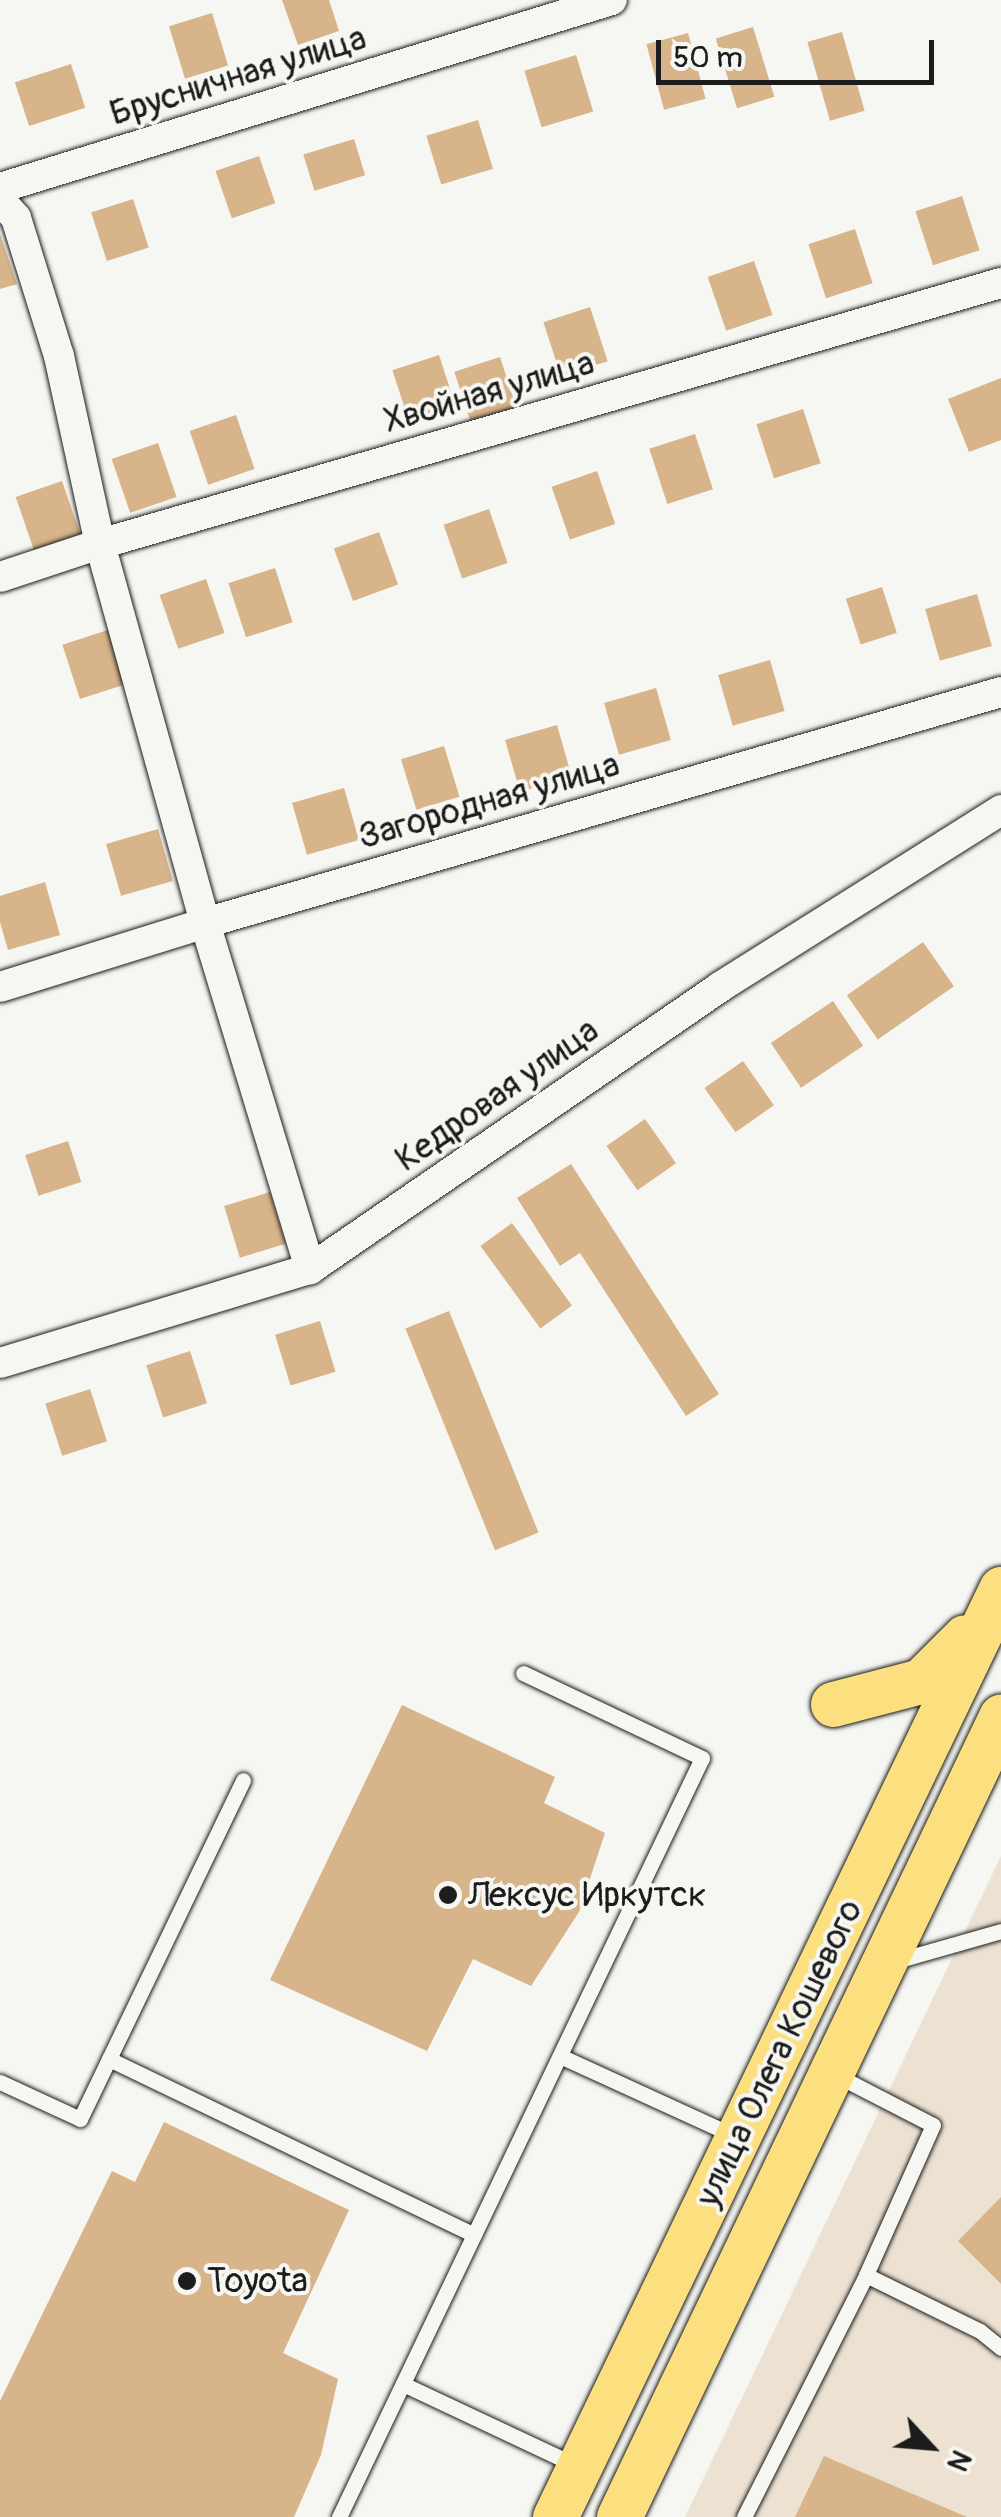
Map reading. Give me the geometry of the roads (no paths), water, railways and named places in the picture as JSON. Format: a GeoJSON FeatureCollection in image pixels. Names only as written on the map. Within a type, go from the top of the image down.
{"type":"FeatureCollection","features":[{"type":"Feature","properties":{"kind":"main road"},"geometry":{"type":"LineString","coordinates":[[833,1704],[920,1681],[960,1644],[1001,1588]]}},
{"type":"Feature","properties":{"kind":"main road","name":"улица Олега Кошевого"},"geometry":{"type":"LineString","coordinates":[[555,2517],[1001,1588]]}},
{"type":"Feature","properties":{"kind":"main road","name":"улица Олега Кошевого"},"geometry":{"type":"LineString","coordinates":[[619,2517],[1001,1717]]}},
{"type":"Feature","properties":{"kind":"street","name":"Брусничная улица"},"geometry":{"type":"LineString","coordinates":[[0,188],[612,0]]}},
{"type":"Feature","properties":{"kind":"street"},"geometry":{"type":"LineString","coordinates":[[0,200],[16,218],[58,356],[100,544],[205,922],[310,1269]]}},
{"type":"Feature","properties":{"kind":"street","name":"Хвойная улица"},"geometry":{"type":"LineString","coordinates":[[0,577],[100,544],[1001,282]]}},
{"type":"Feature","properties":{"kind":"street","name":"Загородная улица"},"geometry":{"type":"LineString","coordinates":[[0,987],[205,922],[1001,692]]}},
{"type":"Feature","properties":{"kind":"street","name":"Кедровая улица"},"geometry":{"type":"LineString","coordinates":[[0,1363],[310,1269],[720,987],[1001,810]]}},
{"type":"Feature","properties":{"kind":"lane"},"geometry":{"type":"LineString","coordinates":[[339,2517],[702,1758],[524,1673]]}},
{"type":"Feature","properties":{"kind":"lane"},"geometry":{"type":"LineString","coordinates":[[0,2082],[80,2118],[243,1780]]}},
{"type":"Feature","properties":{"kind":"lane"},"geometry":{"type":"LineString","coordinates":[[882,1965],[1001,1931]]}},
{"type":"Feature","properties":{"kind":"lane"},"geometry":{"type":"LineString","coordinates":[[560,2056],[739,2138]]}},
{"type":"Feature","properties":{"kind":"lane"},"geometry":{"type":"LineString","coordinates":[[108,2059],[474,2235]]}},
{"type":"Feature","properties":{"kind":"lane"},"geometry":{"type":"LineString","coordinates":[[744,2517],[866,2275],[933,2125],[830,2072]]}},
{"type":"Feature","properties":{"kind":"lane"},"geometry":{"type":"LineString","coordinates":[[866,2275],[980,2331],[1001,2348]]}},
{"type":"Feature","properties":{"kind":"lane"},"geometry":{"type":"LineString","coordinates":[[403,2384],[579,2467]]}},
{"type":"Feature","properties":{"kind":"place","name":"Лексус Иркутск"},"geometry":{"type":"Point","coordinates":[448,1895]}},
{"type":"Feature","properties":{"kind":"place","name":"Toyota"},"geometry":{"type":"Point","coordinates":[187,2281]}}]}
